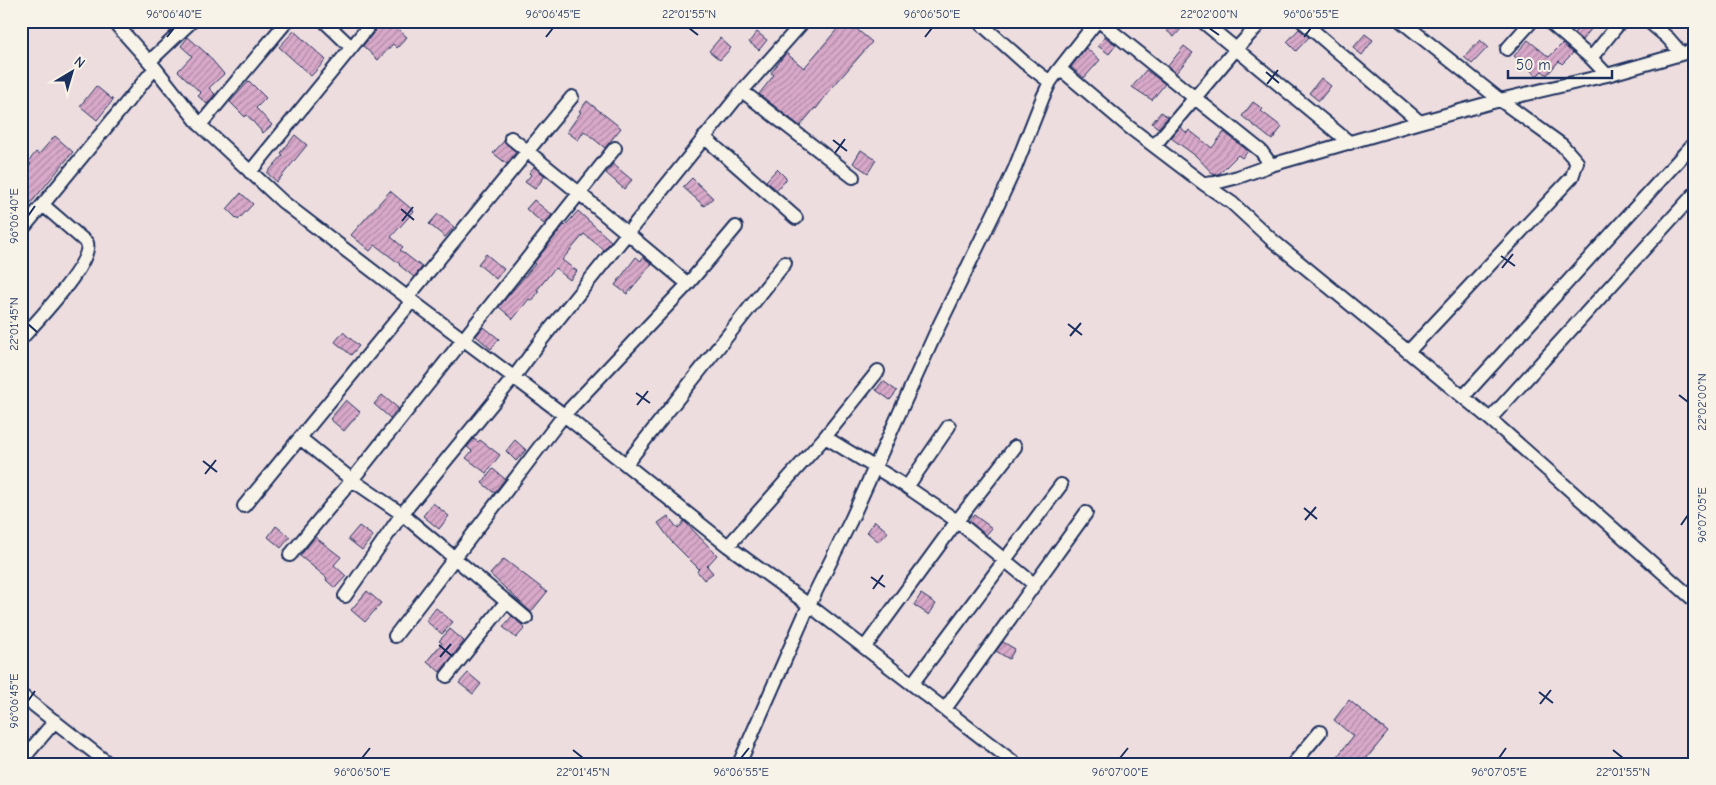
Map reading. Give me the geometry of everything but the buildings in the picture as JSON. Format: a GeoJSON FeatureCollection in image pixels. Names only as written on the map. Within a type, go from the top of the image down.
{"type":"FeatureCollection","features":[{"type":"Feature","properties":{"kind":"street"},"geometry":{"type":"LineString","coordinates":[[113,21],[152,64],[200,125],[283,202],[564,415],[728,546],[809,605],[1016,764]]}},
{"type":"Feature","properties":{"kind":"street"},"geometry":{"type":"LineString","coordinates":[[21,231],[152,64],[192,21]]}},
{"type":"Feature","properties":{"kind":"street"},"geometry":{"type":"LineString","coordinates":[[200,125],[287,21]]}},
{"type":"Feature","properties":{"kind":"street"},"geometry":{"type":"LineString","coordinates":[[324,21],[351,47]]}},
{"type":"Feature","properties":{"kind":"street"},"geometry":{"type":"LineString","coordinates":[[250,172],[372,21]]}},
{"type":"Feature","properties":{"kind":"street"},"geometry":{"type":"LineString","coordinates":[[345,596],[402,514],[514,377],[704,137],[804,21]]}},
{"type":"Feature","properties":{"kind":"street"},"geometry":{"type":"LineString","coordinates":[[978,21],[1025,63],[1054,77],[1065,73],[1154,146],[1232,203],[1280,246],[1490,419],[1695,601]]}},
{"type":"Feature","properties":{"kind":"street"},"geometry":{"type":"LineString","coordinates":[[739,764],[809,605],[851,520],[937,330],[1015,168],[1054,77],[1098,21],[1261,151],[1271,165]]}},
{"type":"Feature","properties":{"kind":"street"},"geometry":{"type":"LineString","coordinates":[[1202,21],[1350,143]]}},
{"type":"Feature","properties":{"kind":"street"},"geometry":{"type":"LineString","coordinates":[[1154,146],[1262,21]]}},
{"type":"Feature","properties":{"kind":"street"},"geometry":{"type":"LineString","coordinates":[[1302,21],[1420,122]]}},
{"type":"Feature","properties":{"kind":"street"},"geometry":{"type":"LineString","coordinates":[[1401,21],[1500,100],[1562,145],[1577,162],[1572,177],[1408,352]]}},
{"type":"Feature","properties":{"kind":"street"},"geometry":{"type":"LineString","coordinates":[[1506,49],[1532,21]]}},
{"type":"Feature","properties":{"kind":"street"},"geometry":{"type":"LineString","coordinates":[[1548,21],[1591,58],[1607,75]]}},
{"type":"Feature","properties":{"kind":"street"},"geometry":{"type":"LineString","coordinates":[[1591,58],[1621,21]]}},
{"type":"Feature","properties":{"kind":"street"},"geometry":{"type":"LineString","coordinates":[[1648,21],[1668,38],[1681,53]]}},
{"type":"Feature","properties":{"kind":"street"},"geometry":{"type":"LineString","coordinates":[[1204,184],[1238,177],[1271,165],[1500,100],[1607,75],[1695,50]]}},
{"type":"Feature","properties":{"kind":"street"},"geometry":{"type":"LineString","coordinates":[[742,91],[853,178]]}},
{"type":"Feature","properties":{"kind":"street"},"geometry":{"type":"LineString","coordinates":[[244,506],[572,97]]}},
{"type":"Feature","properties":{"kind":"street"},"geometry":{"type":"LineString","coordinates":[[704,137],[796,218]]}},
{"type":"Feature","properties":{"kind":"street"},"geometry":{"type":"LineString","coordinates":[[511,138],[688,284]]}},
{"type":"Feature","properties":{"kind":"street"},"geometry":{"type":"LineString","coordinates":[[1463,397],[1695,142]]}},
{"type":"Feature","properties":{"kind":"street"},"geometry":{"type":"LineString","coordinates":[[290,555],[352,480],[615,148]]}},
{"type":"Feature","properties":{"kind":"street"},"geometry":{"type":"LineString","coordinates":[[1490,419],[1695,193]]}},
{"type":"Feature","properties":{"kind":"street"},"geometry":{"type":"LineString","coordinates":[[21,339],[76,274],[88,252],[87,243],[43,205]]}},
{"type":"Feature","properties":{"kind":"street"},"geometry":{"type":"LineString","coordinates":[[395,636],[564,415],[688,284],[736,227]]}},
{"type":"Feature","properties":{"kind":"street"},"geometry":{"type":"LineString","coordinates":[[626,464],[785,263]]}},
{"type":"Feature","properties":{"kind":"street"},"geometry":{"type":"LineString","coordinates":[[728,546],[825,437],[878,371]]}},
{"type":"Feature","properties":{"kind":"street"},"geometry":{"type":"LineString","coordinates":[[907,487],[949,426]]}},
{"type":"Feature","properties":{"kind":"street"},"geometry":{"type":"LineString","coordinates":[[825,437],[907,487],[957,521],[1035,585]]}},
{"type":"Feature","properties":{"kind":"street"},"geometry":{"type":"LineString","coordinates":[[300,438],[352,480],[402,514],[526,618]]}},
{"type":"Feature","properties":{"kind":"street"},"geometry":{"type":"LineString","coordinates":[[865,648],[957,521],[1015,447]]}},
{"type":"Feature","properties":{"kind":"street"},"geometry":{"type":"LineString","coordinates":[[912,684],[1061,485]]}},
{"type":"Feature","properties":{"kind":"street"},"geometry":{"type":"LineString","coordinates":[[945,709],[1086,513]]}},
{"type":"Feature","properties":{"kind":"street"},"geometry":{"type":"LineString","coordinates":[[447,676],[506,602]]}},
{"type":"Feature","properties":{"kind":"street"},"geometry":{"type":"LineString","coordinates":[[21,695],[106,763]]}},
{"type":"Feature","properties":{"kind":"street"},"geometry":{"type":"LineString","coordinates":[[21,761],[55,721]]}},
{"type":"Feature","properties":{"kind":"street"},"geometry":{"type":"LineString","coordinates":[[1293,764],[1320,732]]}}]}
